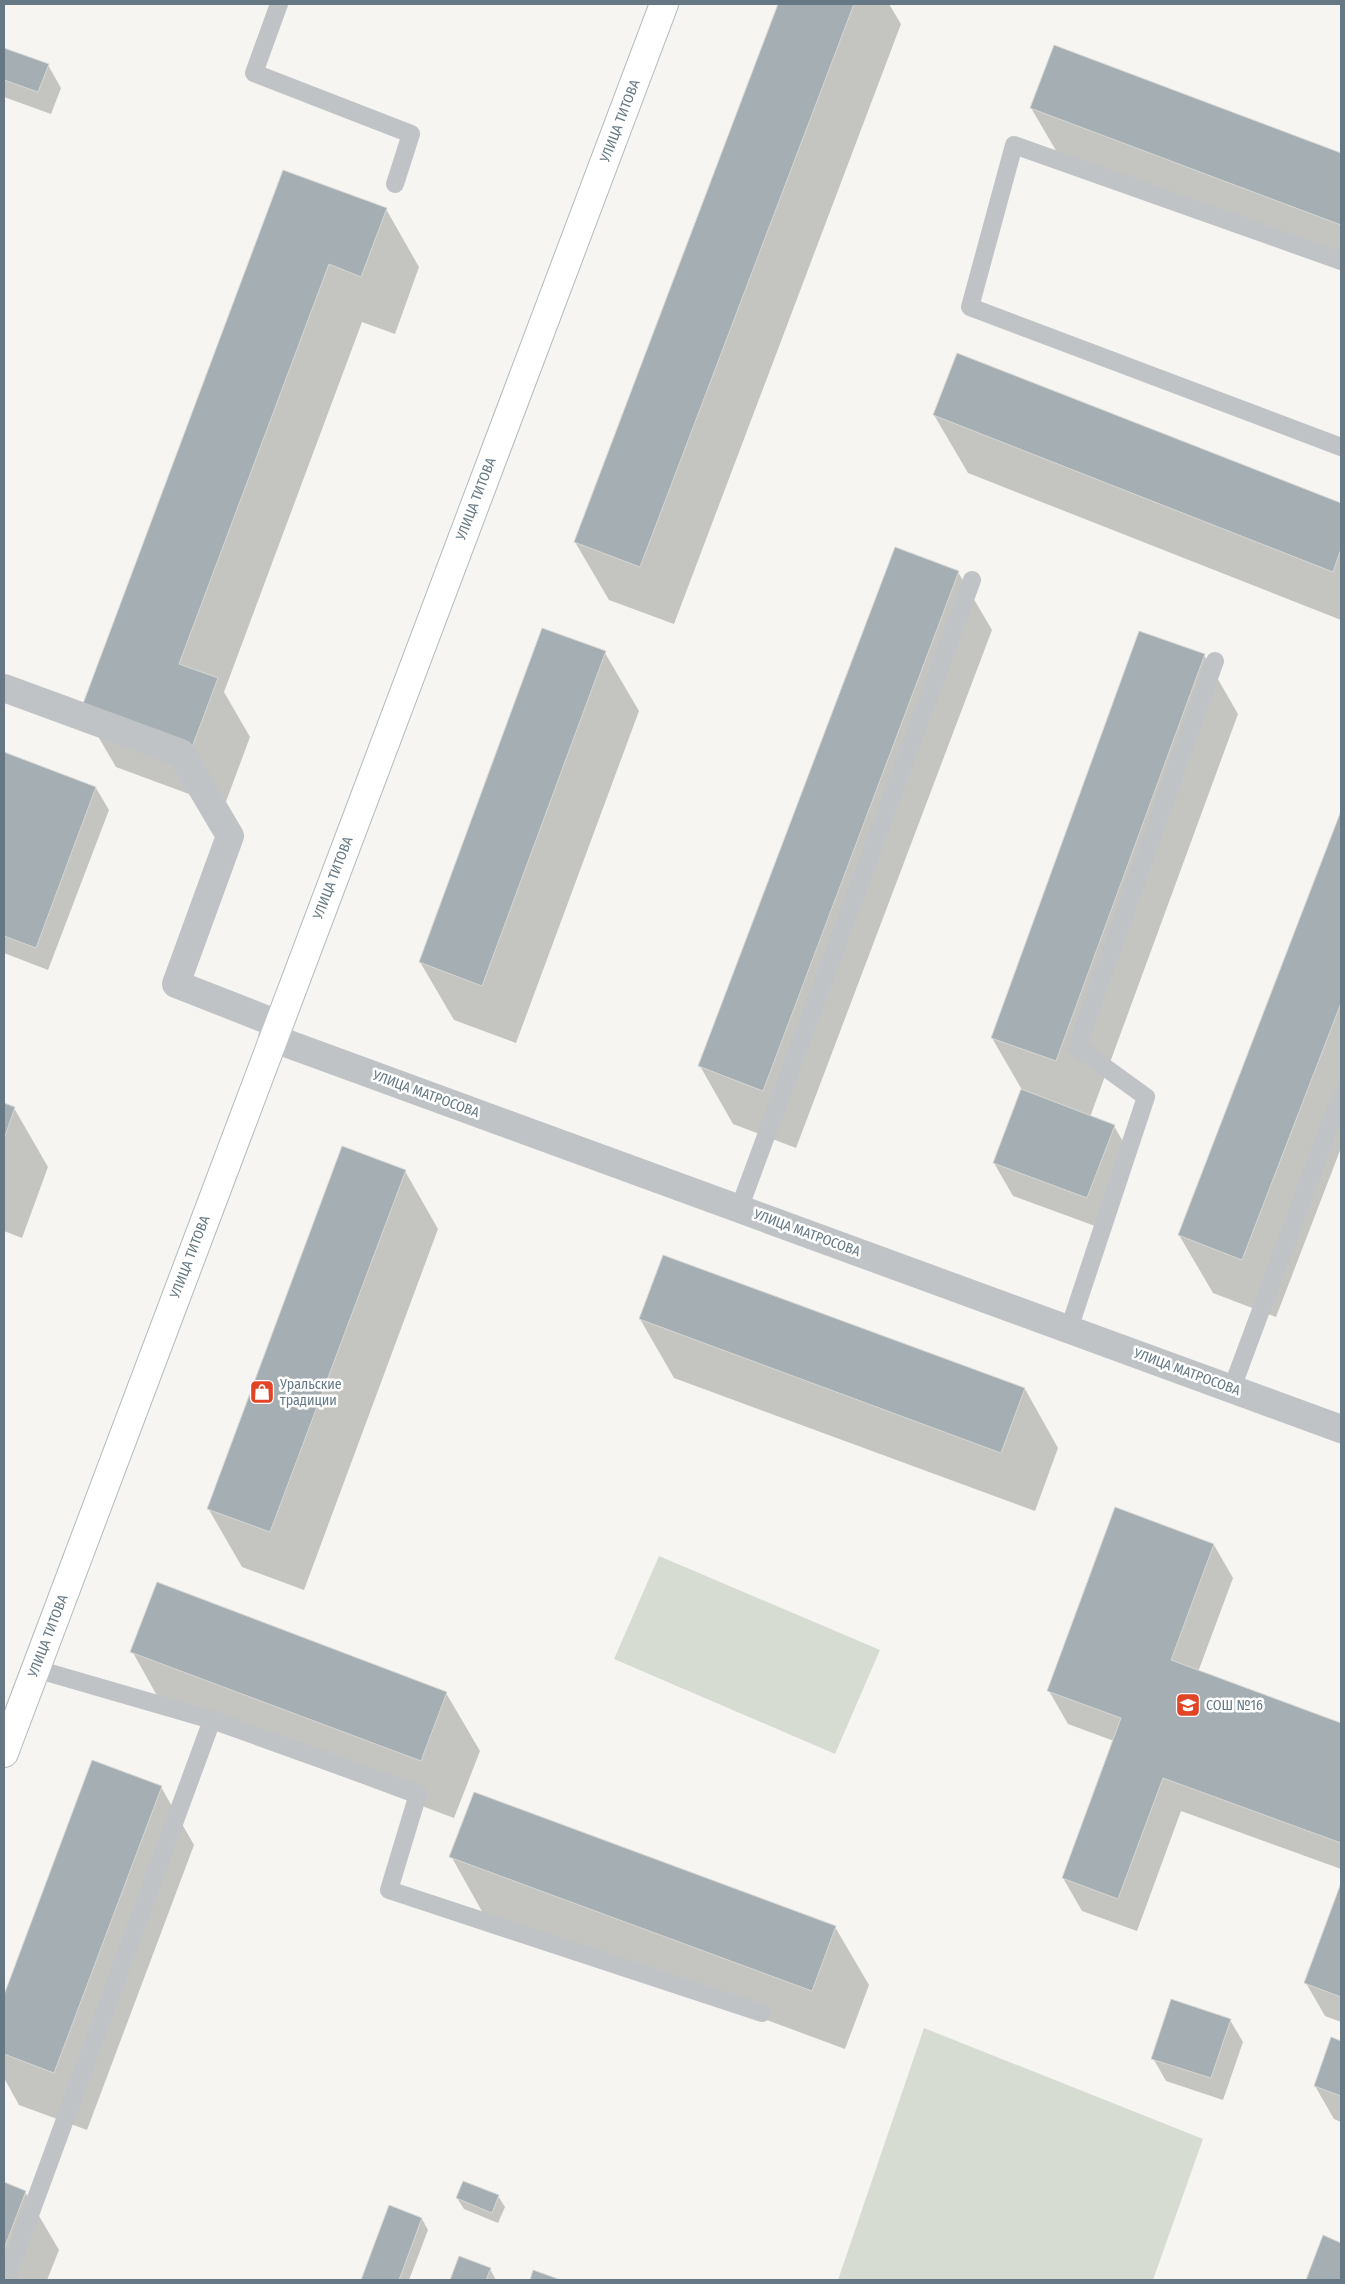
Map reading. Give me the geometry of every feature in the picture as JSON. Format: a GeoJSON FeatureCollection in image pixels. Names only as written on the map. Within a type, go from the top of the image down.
{"type":"FeatureCollection","features":[{"type":"Feature","properties":{"kind":"street","name":"УЛИЦА ТИТОВА"},"geometry":{"type":"LineString","coordinates":[[4,1753],[664,4]]}},
{"type":"Feature","properties":{"kind":"street","name":"УЛИЦА МАТРОСОВА"},"geometry":{"type":"LineString","coordinates":[[4,688],[181,753],[230,836],[176,984],[275,1031],[739,1209],[1341,1429]]}},
{"type":"Feature","properties":{"kind":"lane"},"geometry":{"type":"LineString","coordinates":[[279,4],[254,73],[411,134],[395,184]]}},
{"type":"Feature","properties":{"kind":"lane"},"geometry":{"type":"LineString","coordinates":[[1341,261],[1014,145],[970,307],[1341,447]]}},
{"type":"Feature","properties":{"kind":"lane"},"geometry":{"type":"LineString","coordinates":[[739,1209],[972,580]]}},
{"type":"Feature","properties":{"kind":"lane"},"geometry":{"type":"LineString","coordinates":[[1069,1329],[1146,1097],[1076,1047],[1215,661]]}},
{"type":"Feature","properties":{"kind":"lane"},"geometry":{"type":"LineString","coordinates":[[1232,1388],[1341,1095]]}},
{"type":"Feature","properties":{"kind":"lane"},"geometry":{"type":"LineString","coordinates":[[36,1669],[212,1720],[418,1794],[389,1890],[762,2013]]}},
{"type":"Feature","properties":{"kind":"lane"},"geometry":{"type":"LineString","coordinates":[[6,2280],[212,1720]]}},
{"type":"Feature","properties":{"kind":"shaded area"},"geometry":{"type":"Polygon","coordinates":[[[659,1556],[880,1650],[835,1754],[614,1659],[659,1556]]]}},
{"type":"Feature","properties":{"kind":"shaded area"},"geometry":{"type":"Polygon","coordinates":[[[924,2028],[1203,2139],[1153,2280],[838,2280],[924,2028]]]}},
{"type":"Feature","properties":{"kind":"building"},"geometry":{"type":"Polygon","coordinates":[[[778,4],[854,4],[640,567],[574,542],[778,4]]]}},
{"type":"Feature","properties":{"kind":"building"},"geometry":{"type":"Polygon","coordinates":[[[1054,45],[1341,153],[1341,225],[1030,108],[1054,45]]]}},
{"type":"Feature","properties":{"kind":"building"},"geometry":{"type":"Polygon","coordinates":[[[4,48],[49,64],[38,92],[4,80],[4,48]]]}},
{"type":"Feature","properties":{"kind":"building"},"geometry":{"type":"Polygon","coordinates":[[[283,170],[387,208],[361,277],[329,264],[179,664],[218,678],[191,750],[81,709],[283,170]]]}},
{"type":"Feature","properties":{"kind":"building"},"geometry":{"type":"Polygon","coordinates":[[[957,353],[1341,503],[1341,549],[1333,572],[933,415],[957,353]]]}},
{"type":"Feature","properties":{"kind":"building"},"geometry":{"type":"Polygon","coordinates":[[[895,547],[959,571],[763,1091],[698,1066],[895,547]]]}},
{"type":"Feature","properties":{"kind":"building"},"geometry":{"type":"Polygon","coordinates":[[[542,628],[606,651],[482,986],[419,962],[542,628]]]}},
{"type":"Feature","properties":{"kind":"building"},"geometry":{"type":"Polygon","coordinates":[[[1139,631],[1205,654],[1056,1061],[991,1038],[1139,631]]]}},
{"type":"Feature","properties":{"kind":"building"},"geometry":{"type":"Polygon","coordinates":[[[4,752],[96,787],[36,948],[4,936],[4,752]]]}},
{"type":"Feature","properties":{"kind":"building"},"geometry":{"type":"Polygon","coordinates":[[[1341,811],[1341,1003],[1242,1260],[1178,1235],[1341,811]]]}},
{"type":"Feature","properties":{"kind":"building"},"geometry":{"type":"Polygon","coordinates":[[[1021,1089],[1115,1125],[1087,1198],[993,1163],[1021,1089]]]}},
{"type":"Feature","properties":{"kind":"building"},"geometry":{"type":"Polygon","coordinates":[[[4,1103],[15,1107],[4,1139],[4,1103]]]}},
{"type":"Feature","properties":{"kind":"building"},"geometry":{"type":"Polygon","coordinates":[[[342,1146],[406,1170],[270,1532],[207,1509],[342,1146]]]}},
{"type":"Feature","properties":{"kind":"building"},"geometry":{"type":"Polygon","coordinates":[[[663,1255],[1025,1388],[1001,1453],[639,1319],[663,1255]]]}},
{"type":"Feature","properties":{"kind":"building","name":"СОШ №16"},"geometry":{"type":"Polygon","coordinates":[[[1115,1507],[1214,1544],[1171,1660],[1341,1723],[1341,1843],[1163,1778],[1118,1899],[1062,1878],[1121,1718],[1047,1691],[1115,1507]]]}},
{"type":"Feature","properties":{"kind":"building"},"geometry":{"type":"Polygon","coordinates":[[[157,1582],[447,1692],[421,1761],[130,1652],[157,1582]]]}},
{"type":"Feature","properties":{"kind":"building"},"geometry":{"type":"Polygon","coordinates":[[[92,1760],[162,1786],[54,2073],[4,2054],[4,1995],[92,1760]]]}},
{"type":"Feature","properties":{"kind":"building"},"geometry":{"type":"Polygon","coordinates":[[[474,1792],[836,1926],[812,1991],[449,1857],[474,1792]]]}},
{"type":"Feature","properties":{"kind":"building"},"geometry":{"type":"Polygon","coordinates":[[[1341,1883],[1341,1997],[1304,1983],[1341,1883]]]}},
{"type":"Feature","properties":{"kind":"building"},"geometry":{"type":"Polygon","coordinates":[[[1171,1999],[1231,2019],[1211,2078],[1151,2059],[1171,1999]]]}},
{"type":"Feature","properties":{"kind":"building"},"geometry":{"type":"Polygon","coordinates":[[[1331,2037],[1341,2041],[1341,2096],[1314,2086],[1331,2037]]]}},
{"type":"Feature","properties":{"kind":"building"},"geometry":{"type":"Polygon","coordinates":[[[463,2181],[499,2195],[492,2213],[456,2198],[463,2181]]]}},
{"type":"Feature","properties":{"kind":"building"},"geometry":{"type":"Polygon","coordinates":[[[4,2182],[26,2191],[4,2249],[4,2182]]]}},
{"type":"Feature","properties":{"kind":"building"},"geometry":{"type":"Polygon","coordinates":[[[389,2205],[422,2218],[399,2280],[361,2280],[389,2205]]]}},
{"type":"Feature","properties":{"kind":"building"},"geometry":{"type":"Polygon","coordinates":[[[1323,2235],[1341,2243],[1341,2280],[1306,2280],[1323,2235]]]}},
{"type":"Feature","properties":{"kind":"building"},"geometry":{"type":"Polygon","coordinates":[[[459,2256],[491,2268],[486,2280],[450,2280],[459,2256]]]}},
{"type":"Feature","properties":{"kind":"building"},"geometry":{"type":"Polygon","coordinates":[[[533,2270],[561,2280],[530,2280],[533,2270]]]}},
{"type":"Feature","properties":{"kind":"place","name":"Уральские традиции"},"geometry":{"type":"Point","coordinates":[262,1392]}},
{"type":"Feature","properties":{"kind":"place","name":"СОШ №16"},"geometry":{"type":"Point","coordinates":[1188,1705]}}]}
